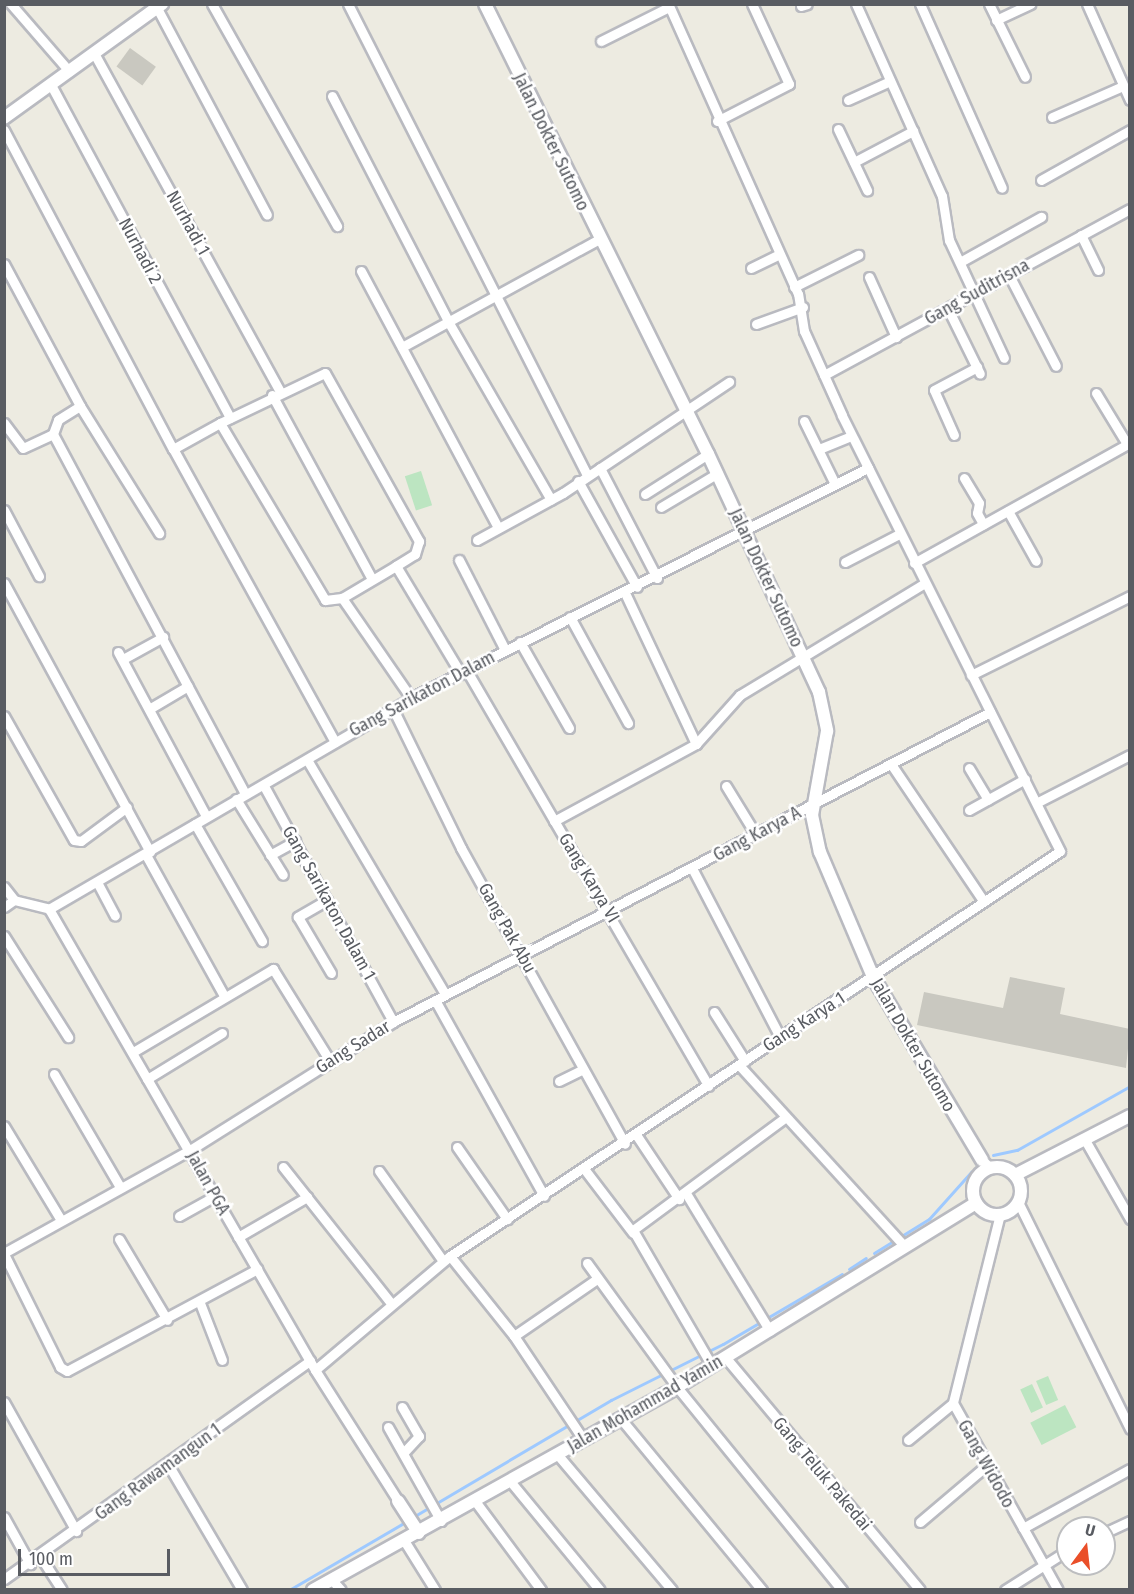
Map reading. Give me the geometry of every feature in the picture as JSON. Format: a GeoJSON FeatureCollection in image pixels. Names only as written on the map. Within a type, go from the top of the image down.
{"type":"FeatureCollection","features":[{"type":"Feature","properties":{"kind":"street"},"geometry":{"type":"LineString","coordinates":[[11,4],[69,71]]}},
{"type":"Feature","properties":{"kind":"street"},"geometry":{"type":"LineString","coordinates":[[212,4],[337,226]]}},
{"type":"Feature","properties":{"kind":"street"},"geometry":{"type":"LineString","coordinates":[[348,4],[587,475]]}},
{"type":"Feature","properties":{"kind":"street","name":"Jalan Dokter Sutomo"},"geometry":{"type":"LineString","coordinates":[[485,4],[599,239],[718,473],[803,659],[826,720],[814,804],[817,844],[873,977],[986,1166]]}},
{"type":"Feature","properties":{"kind":"street"},"geometry":{"type":"LineString","coordinates":[[717,121],[789,84],[752,4]]}},
{"type":"Feature","properties":{"kind":"street"},"geometry":{"type":"LineString","coordinates":[[856,4],[946,205],[949,240],[1004,358]]}},
{"type":"Feature","properties":{"kind":"street"},"geometry":{"type":"LineString","coordinates":[[920,4],[1002,188]]}},
{"type":"Feature","properties":{"kind":"street"},"geometry":{"type":"LineString","coordinates":[[989,4],[1025,77]]}},
{"type":"Feature","properties":{"kind":"street"},"geometry":{"type":"LineString","coordinates":[[996,20],[1030,4]]}},
{"type":"Feature","properties":{"kind":"street"},"geometry":{"type":"LineString","coordinates":[[1087,4],[1130,100]]}},
{"type":"Feature","properties":{"kind":"street"},"geometry":{"type":"LineString","coordinates":[[4,118],[95,55],[159,6],[267,215]]}},
{"type":"Feature","properties":{"kind":"street"},"geometry":{"type":"LineString","coordinates":[[601,41],[669,6]]}},
{"type":"Feature","properties":{"kind":"street","name":"Gang Karya 1"},"geometry":{"type":"LineString","coordinates":[[390,1302],[447,1258],[625,1144],[780,1037],[1059,853],[1038,802],[899,534],[852,436],[803,328],[803,307],[717,121],[669,6]]}},
{"type":"Feature","properties":{"kind":"street","name":"Nurhadi 1"},"geometry":{"type":"LineString","coordinates":[[95,55],[276,393],[372,579]]}},
{"type":"Feature","properties":{"kind":"street"},"geometry":{"type":"LineString","coordinates":[[848,100],[890,81]]}},
{"type":"Feature","properties":{"kind":"street","name":"Nurhadi 2"},"geometry":{"type":"LineString","coordinates":[[51,84],[230,418]]}},
{"type":"Feature","properties":{"kind":"street"},"geometry":{"type":"LineString","coordinates":[[1052,117],[1123,86]]}},
{"type":"Feature","properties":{"kind":"street"},"geometry":{"type":"LineString","coordinates":[[332,96],[449,323],[551,500]]}},
{"type":"Feature","properties":{"kind":"street"},"geometry":{"type":"LineString","coordinates":[[838,129],[867,190]]}},
{"type":"Feature","properties":{"kind":"street"},"geometry":{"type":"LineString","coordinates":[[4,130],[173,449],[335,742]]}},
{"type":"Feature","properties":{"kind":"street"},"geometry":{"type":"LineString","coordinates":[[1041,180],[1130,130]]}},
{"type":"Feature","properties":{"kind":"street"},"geometry":{"type":"LineString","coordinates":[[854,162],[914,131]]}},
{"type":"Feature","properties":{"kind":"street","name":"Gang Suditrisna"},"geometry":{"type":"LineString","coordinates":[[824,375],[1130,209]]}},
{"type":"Feature","properties":{"kind":"street"},"geometry":{"type":"LineString","coordinates":[[960,262],[1041,217]]}},
{"type":"Feature","properties":{"kind":"street"},"geometry":{"type":"LineString","coordinates":[[1081,235],[1098,270]]}},
{"type":"Feature","properties":{"kind":"street"},"geometry":{"type":"LineString","coordinates":[[402,347],[497,297],[599,239]]}},
{"type":"Feature","properties":{"kind":"street"},"geometry":{"type":"LineString","coordinates":[[751,268],[778,255]]}},
{"type":"Feature","properties":{"kind":"street"},"geometry":{"type":"LineString","coordinates":[[794,287],[858,255]]}},
{"type":"Feature","properties":{"kind":"street"},"geometry":{"type":"LineString","coordinates":[[4,264],[80,406],[159,533]]}},
{"type":"Feature","properties":{"kind":"street"},"geometry":{"type":"LineString","coordinates":[[362,271],[498,528]]}},
{"type":"Feature","properties":{"kind":"street"},"geometry":{"type":"LineString","coordinates":[[1009,275],[1056,366]]}},
{"type":"Feature","properties":{"kind":"street"},"geometry":{"type":"LineString","coordinates":[[869,277],[896,337]]}},
{"type":"Feature","properties":{"kind":"street"},"geometry":{"type":"LineString","coordinates":[[756,324],[803,307]]}},
{"type":"Feature","properties":{"kind":"street"},"geometry":{"type":"LineString","coordinates":[[948,309],[978,370],[934,390],[954,435]]}},
{"type":"Feature","properties":{"kind":"street"},"geometry":{"type":"LineString","coordinates":[[173,449],[220,423],[276,393],[319,371],[326,374],[419,541],[416,554],[342,598],[322,596],[220,423]]}},
{"type":"Feature","properties":{"kind":"street"},"geometry":{"type":"LineString","coordinates":[[477,540],[551,500],[684,408],[729,382]]}},
{"type":"Feature","properties":{"kind":"street"},"geometry":{"type":"LineString","coordinates":[[914,563],[1128,447],[1096,393]]}},
{"type":"Feature","properties":{"kind":"street"},"geometry":{"type":"LineString","coordinates":[[4,423],[23,448],[53,434],[58,420],[80,406]]}},
{"type":"Feature","properties":{"kind":"street"},"geometry":{"type":"LineString","coordinates":[[804,421],[835,484]]}},
{"type":"Feature","properties":{"kind":"street"},"geometry":{"type":"LineString","coordinates":[[53,434],[245,794]]}},
{"type":"Feature","properties":{"kind":"street"},"geometry":{"type":"LineString","coordinates":[[819,449],[852,436]]}},
{"type":"Feature","properties":{"kind":"street"},"geometry":{"type":"LineString","coordinates":[[645,494],[708,454]]}},
{"type":"Feature","properties":{"kind":"street"},"geometry":{"type":"LineString","coordinates":[[600,468],[657,578]]}},
{"type":"Feature","properties":{"kind":"street","name":"Gang Sarikaton Dalam"},"geometry":{"type":"LineString","coordinates":[[49,909],[148,853],[236,799],[309,763],[335,742],[411,698],[570,616],[657,578],[743,531],[868,468]]}},
{"type":"Feature","properties":{"kind":"street"},"geometry":{"type":"LineString","coordinates":[[661,507],[718,473]]}},
{"type":"Feature","properties":{"kind":"street"},"geometry":{"type":"LineString","coordinates":[[964,478],[979,503],[977,513],[983,524]]}},
{"type":"Feature","properties":{"kind":"street"},"geometry":{"type":"LineString","coordinates":[[578,481],[637,587]]}},
{"type":"Feature","properties":{"kind":"street"},"geometry":{"type":"LineString","coordinates":[[4,510],[39,576]]}},
{"type":"Feature","properties":{"kind":"street"},"geometry":{"type":"LineString","coordinates":[[1008,511],[1036,561]]}},
{"type":"Feature","properties":{"kind":"street"},"geometry":{"type":"LineString","coordinates":[[844,562],[899,534]]}},
{"type":"Feature","properties":{"kind":"street"},"geometry":{"type":"LineString","coordinates":[[459,560],[505,650]]}},
{"type":"Feature","properties":{"kind":"street","name":"Gang Karya VI"},"geometry":{"type":"LineString","coordinates":[[396,566],[464,672],[608,908],[709,1086]]}},
{"type":"Feature","properties":{"kind":"street"},"geometry":{"type":"LineString","coordinates":[[554,821],[696,744],[714,730],[740,695],[803,659],[925,583]]}},
{"type":"Feature","properties":{"kind":"street"},"geometry":{"type":"LineString","coordinates":[[4,584],[127,807],[148,853],[224,996]]}},
{"type":"Feature","properties":{"kind":"street"},"geometry":{"type":"LineString","coordinates":[[625,593],[696,744]]}},
{"type":"Feature","properties":{"kind":"street"},"geometry":{"type":"LineString","coordinates":[[971,675],[1130,596]]}},
{"type":"Feature","properties":{"kind":"street"},"geometry":{"type":"LineString","coordinates":[[342,598],[411,698]]}},
{"type":"Feature","properties":{"kind":"street"},"geometry":{"type":"LineString","coordinates":[[570,616],[628,723]]}},
{"type":"Feature","properties":{"kind":"street"},"geometry":{"type":"LineString","coordinates":[[163,638],[121,656],[206,816]]}},
{"type":"Feature","properties":{"kind":"street"},"geometry":{"type":"LineString","coordinates":[[520,642],[569,728]]}},
{"type":"Feature","properties":{"kind":"street"},"geometry":{"type":"LineString","coordinates":[[149,709],[188,686]]}},
{"type":"Feature","properties":{"kind":"street","name":"Gang Pak Abu"},"geometry":{"type":"LineString","coordinates":[[393,709],[461,848],[523,953],[582,1070],[625,1144]]}},
{"type":"Feature","properties":{"kind":"street","name":"Gang Karya A"},"geometry":{"type":"LineString","coordinates":[[523,953],[756,835],[990,712]]}},
{"type":"Feature","properties":{"kind":"street"},"geometry":{"type":"LineString","coordinates":[[4,716],[74,840],[81,841],[127,807]]}},
{"type":"Feature","properties":{"kind":"street"},"geometry":{"type":"LineString","coordinates":[[1038,802],[1130,754]]}},
{"type":"Feature","properties":{"kind":"street"},"geometry":{"type":"LineString","coordinates":[[309,763],[445,994]]}},
{"type":"Feature","properties":{"kind":"street"},"geometry":{"type":"LineString","coordinates":[[891,764],[984,902]]}},
{"type":"Feature","properties":{"kind":"street"},"geometry":{"type":"LineString","coordinates":[[969,768],[988,800]]}},
{"type":"Feature","properties":{"kind":"street"},"geometry":{"type":"LineString","coordinates":[[969,810],[1025,779]]}},
{"type":"Feature","properties":{"kind":"street","name":"Gang Sarikaton Dalam 1"},"geometry":{"type":"LineString","coordinates":[[264,786],[393,1022]]}},
{"type":"Feature","properties":{"kind":"street"},"geometry":{"type":"LineString","coordinates":[[726,786],[756,835]]}},
{"type":"Feature","properties":{"kind":"street"},"geometry":{"type":"LineString","coordinates":[[236,799],[283,875]]}},
{"type":"Feature","properties":{"kind":"street"},"geometry":{"type":"LineString","coordinates":[[195,824],[262,941]]}},
{"type":"Feature","properties":{"kind":"street"},"geometry":{"type":"LineString","coordinates":[[270,855],[295,841]]}},
{"type":"Feature","properties":{"kind":"street"},"geometry":{"type":"LineString","coordinates":[[692,868],[780,1037]]}},
{"type":"Feature","properties":{"kind":"street"},"geometry":{"type":"LineString","coordinates":[[97,882],[115,916]]}},
{"type":"Feature","properties":{"kind":"street"},"geometry":{"type":"LineString","coordinates":[[4,887],[14,900],[49,909]]}},
{"type":"Feature","properties":{"kind":"street"},"geometry":{"type":"LineString","coordinates":[[4,907],[14,900]]}},
{"type":"Feature","properties":{"kind":"street"},"geometry":{"type":"LineString","coordinates":[[327,900],[298,917],[331,973]]}},
{"type":"Feature","properties":{"kind":"street","name":"Jalan PGA"},"geometry":{"type":"LineString","coordinates":[[49,909],[312,1366],[398,1500]]}},
{"type":"Feature","properties":{"kind":"street"},"geometry":{"type":"LineString","coordinates":[[4,936],[68,1037]]}},
{"type":"Feature","properties":{"kind":"street","name":"Gang Sadar"},"geometry":{"type":"LineString","coordinates":[[4,1253],[189,1150],[393,1022],[523,953]]}},
{"type":"Feature","properties":{"kind":"street"},"geometry":{"type":"LineString","coordinates":[[133,1052],[273,969],[330,1061]]}},
{"type":"Feature","properties":{"kind":"street"},"geometry":{"type":"LineString","coordinates":[[435,1000],[544,1196]]}},
{"type":"Feature","properties":{"kind":"street"},"geometry":{"type":"LineString","coordinates":[[714,1012],[742,1063],[783,1119],[904,1246]]}},
{"type":"Feature","properties":{"kind":"street"},"geometry":{"type":"LineString","coordinates":[[147,1079],[222,1033]]}},
{"type":"Feature","properties":{"kind":"street"},"geometry":{"type":"LineString","coordinates":[[559,1081],[582,1070]]}},
{"type":"Feature","properties":{"kind":"street"},"geometry":{"type":"LineString","coordinates":[[54,1074],[120,1187]]}},
{"type":"Feature","properties":{"kind":"street"},"geometry":{"type":"LineString","coordinates":[[1018,1208],[998,1218],[973,1202],[974,1183],[986,1166],[1019,1176],[1130,1116]]}},
{"type":"Feature","properties":{"kind":"street"},"geometry":{"type":"LineString","coordinates":[[633,1233],[783,1119]]}},
{"type":"Feature","properties":{"kind":"street"},"geometry":{"type":"LineString","coordinates":[[4,1126],[61,1220]]}},
{"type":"Feature","properties":{"kind":"street"},"geometry":{"type":"LineString","coordinates":[[637,1136],[683,1197],[770,1331]]}},
{"type":"Feature","properties":{"kind":"street"},"geometry":{"type":"LineString","coordinates":[[1085,1140],[1130,1219]]}},
{"type":"Feature","properties":{"kind":"street"},"geometry":{"type":"LineString","coordinates":[[457,1148],[507,1219]]}},
{"type":"Feature","properties":{"kind":"street"},"geometry":{"type":"LineString","coordinates":[[284,1167],[390,1302]]}},
{"type":"Feature","properties":{"kind":"street"},"geometry":{"type":"LineString","coordinates":[[585,1170],[633,1233],[712,1365]]}},
{"type":"Feature","properties":{"kind":"street"},"geometry":{"type":"LineString","coordinates":[[379,1171],[447,1258],[514,1336],[583,1439]]}},
{"type":"Feature","properties":{"kind":"street"},"geometry":{"type":"LineString","coordinates":[[1019,1176],[1018,1208],[1130,1429]]}},
{"type":"Feature","properties":{"kind":"street"},"geometry":{"type":"LineString","coordinates":[[179,1216],[215,1196]]}},
{"type":"Feature","properties":{"kind":"street"},"geometry":{"type":"LineString","coordinates":[[238,1237],[307,1197]]}},
{"type":"Feature","properties":{"kind":"street","name":"Jalan Mohammad Yamin"},"geometry":{"type":"LineString","coordinates":[[313,1590],[405,1542],[677,1387],[770,1331],[973,1202]]}},
{"type":"Feature","properties":{"kind":"street","name":"Gang Widodo"},"geometry":{"type":"LineString","coordinates":[[998,1218],[953,1403],[986,1466],[1058,1590]]}},
{"type":"Feature","properties":{"kind":"street"},"geometry":{"type":"LineString","coordinates":[[119,1239],[166,1320]]}},
{"type":"Feature","properties":{"kind":"street"},"geometry":{"type":"LineString","coordinates":[[4,1253],[64,1371],[200,1303],[257,1269]]}},
{"type":"Feature","properties":{"kind":"street"},"geometry":{"type":"LineString","coordinates":[[587,1263],[677,1387],[842,1590]]}},
{"type":"Feature","properties":{"kind":"street"},"geometry":{"type":"LineString","coordinates":[[514,1336],[597,1279]]}},
{"type":"Feature","properties":{"kind":"street","name":"Gang Rawamangun 1"},"geometry":{"type":"LineString","coordinates":[[4,1579],[30,1564],[312,1366],[390,1302]]}},
{"type":"Feature","properties":{"kind":"street"},"geometry":{"type":"LineString","coordinates":[[200,1303],[222,1360]]}},
{"type":"Feature","properties":{"kind":"street","name":"Gang Teluk Pakedai"},"geometry":{"type":"LineString","coordinates":[[726,1358],[920,1590]]}},
{"type":"Feature","properties":{"kind":"street"},"geometry":{"type":"LineString","coordinates":[[4,1402],[76,1531]]}},
{"type":"Feature","properties":{"kind":"street"},"geometry":{"type":"LineString","coordinates":[[908,1440],[953,1403]]}},
{"type":"Feature","properties":{"kind":"street"},"geometry":{"type":"LineString","coordinates":[[402,1407],[419,1436],[404,1452]]}},
{"type":"Feature","properties":{"kind":"street"},"geometry":{"type":"LineString","coordinates":[[621,1419],[762,1590]]}},
{"type":"Feature","properties":{"kind":"street"},"geometry":{"type":"LineString","coordinates":[[388,1427],[441,1520]]}},
{"type":"Feature","properties":{"kind":"street"},"geometry":{"type":"LineString","coordinates":[[557,1454],[672,1590]]}},
{"type":"Feature","properties":{"kind":"street"},"geometry":{"type":"LineString","coordinates":[[169,1466],[242,1590]]}},
{"type":"Feature","properties":{"kind":"street"},"geometry":{"type":"LineString","coordinates":[[920,1522],[986,1466]]}},
{"type":"Feature","properties":{"kind":"street"},"geometry":{"type":"LineString","coordinates":[[1023,1528],[1130,1469]]}},
{"type":"Feature","properties":{"kind":"street"},"geometry":{"type":"LineString","coordinates":[[510,1481],[600,1590]]}},
{"type":"Feature","properties":{"kind":"street"},"geometry":{"type":"LineString","coordinates":[[398,1500],[419,1534]]}},
{"type":"Feature","properties":{"kind":"street"},"geometry":{"type":"LineString","coordinates":[[475,1501],[541,1590]]}},
{"type":"Feature","properties":{"kind":"street"},"geometry":{"type":"LineString","coordinates":[[4,1517],[30,1564]]}},
{"type":"Feature","properties":{"kind":"street"},"geometry":{"type":"LineString","coordinates":[[1116,1527],[1130,1521]]}},
{"type":"Feature","properties":{"kind":"street"},"geometry":{"type":"LineString","coordinates":[[405,1542],[435,1590]]}},
{"type":"Feature","properties":{"kind":"street"},"geometry":{"type":"LineString","coordinates":[[40,1556],[62,1590]]}},
{"type":"Feature","properties":{"kind":"street"},"geometry":{"type":"LineString","coordinates":[[1005,1590],[1042,1562],[1056,1556]]}},
{"type":"Feature","properties":{"kind":"street"},"geometry":{"type":"LineString","coordinates":[[332,1580],[341,1590]]}},
{"type":"Feature","properties":{"kind":"green space"},"geometry":{"type":"Polygon","coordinates":[[[421,471],[432,505],[416,510],[405,476],[421,471]]]}},
{"type":"Feature","properties":{"kind":"green space"},"geometry":{"type":"Polygon","coordinates":[[[1048,1376],[1058,1400],[1046,1405],[1036,1381],[1048,1376]]]}},
{"type":"Feature","properties":{"kind":"green space"},"geometry":{"type":"Polygon","coordinates":[[[1032,1384],[1043,1408],[1031,1413],[1020,1389],[1032,1384]]]}},
{"type":"Feature","properties":{"kind":"green space"},"geometry":{"type":"Polygon","coordinates":[[[1065,1405],[1076,1427],[1042,1445],[1030,1423],[1065,1405]]]}},
{"type":"Feature","properties":{"kind":"building"},"geometry":{"type":"Polygon","coordinates":[[[130,48],[156,67],[142,85],[116,67],[130,48]]]}},
{"type":"Feature","properties":{"kind":"building"},"geometry":{"type":"Polygon","coordinates":[[[1010,977],[1065,988],[1060,1014],[1130,1029],[1126,1068],[917,1025],[924,992],[1003,1008],[1010,977]]]}},
{"type":"Feature","properties":{"kind":"waterway"},"geometry":{"type":"LineString","coordinates":[[993,1155],[1017,1150],[1130,1086]]}},
{"type":"Feature","properties":{"kind":"waterway"},"geometry":{"type":"LineString","coordinates":[[874,1253],[929,1219],[972,1171]]}},
{"type":"Feature","properties":{"kind":"waterway"},"geometry":{"type":"LineString","coordinates":[[849,1269],[866,1258]]}},
{"type":"Feature","properties":{"kind":"waterway"},"geometry":{"type":"LineString","coordinates":[[413,1517],[611,1400],[723,1344],[842,1274]]}},
{"type":"Feature","properties":{"kind":"waterway"},"geometry":{"type":"LineString","coordinates":[[289,1590],[407,1521]]}}]}
